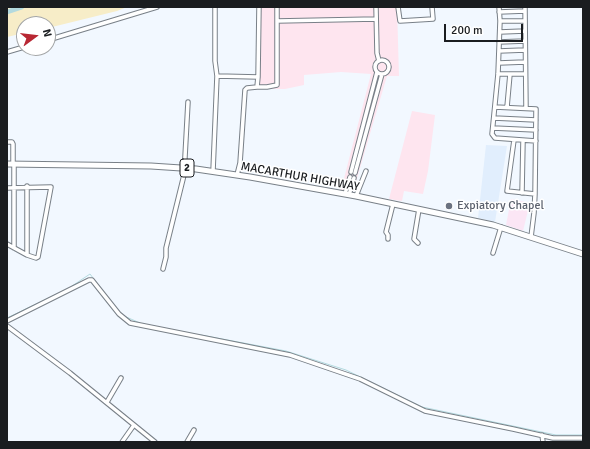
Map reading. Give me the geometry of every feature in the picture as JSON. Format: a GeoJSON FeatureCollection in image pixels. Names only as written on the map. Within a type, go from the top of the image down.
{"type":"FeatureCollection","features":[{"type":"Feature","properties":{"kind":"highway","name":"MACARTHUR HIGHWAY"},"geometry":{"type":"LineString","coordinates":[[11,164],[144,166],[213,171],[356,196],[501,227],[583,254]]}},
{"type":"Feature","properties":{"kind":"street"},"geometry":{"type":"LineString","coordinates":[[56,38],[157,7]]}},
{"type":"Feature","properties":{"kind":"street"},"geometry":{"type":"LineString","coordinates":[[213,171],[217,76],[215,64],[215,7]]}},
{"type":"Feature","properties":{"kind":"street"},"geometry":{"type":"LineString","coordinates":[[257,87],[259,7]]}},
{"type":"Feature","properties":{"kind":"street"},"geometry":{"type":"LineString","coordinates":[[237,175],[240,163],[246,88],[277,85],[277,7]]}},
{"type":"Feature","properties":{"kind":"street"},"geometry":{"type":"LineString","coordinates":[[376,7],[377,53],[379,61]]}},
{"type":"Feature","properties":{"kind":"street"},"geometry":{"type":"LineString","coordinates":[[398,7],[400,21],[433,19],[432,7]]}},
{"type":"Feature","properties":{"kind":"street"},"geometry":{"type":"LineString","coordinates":[[499,7],[499,63],[492,134],[495,138],[536,141]]}},
{"type":"Feature","properties":{"kind":"street"},"geometry":{"type":"LineString","coordinates":[[499,12],[525,9],[526,108]]}},
{"type":"Feature","properties":{"kind":"street"},"geometry":{"type":"LineString","coordinates":[[277,21],[376,19]]}},
{"type":"Feature","properties":{"kind":"street"},"geometry":{"type":"LineString","coordinates":[[500,21],[525,21]]}},
{"type":"Feature","properties":{"kind":"street"},"geometry":{"type":"LineString","coordinates":[[500,32],[525,31]]}},
{"type":"Feature","properties":{"kind":"street"},"geometry":{"type":"LineString","coordinates":[[499,42],[525,41]]}},
{"type":"Feature","properties":{"kind":"street"},"geometry":{"type":"LineString","coordinates":[[499,51],[525,50]]}},
{"type":"Feature","properties":{"kind":"street"},"geometry":{"type":"LineString","coordinates":[[379,61],[388,64],[387,71],[382,74],[362,147],[353,173],[358,146],[377,72],[375,66],[379,61]]}},
{"type":"Feature","properties":{"kind":"street"},"geometry":{"type":"LineString","coordinates":[[499,63],[525,62]]}},
{"type":"Feature","properties":{"kind":"street"},"geometry":{"type":"LineString","coordinates":[[377,72],[382,74]]}},
{"type":"Feature","properties":{"kind":"street"},"geometry":{"type":"LineString","coordinates":[[498,74],[525,74]]}},
{"type":"Feature","properties":{"kind":"street"},"geometry":{"type":"LineString","coordinates":[[507,107],[510,74]]}},
{"type":"Feature","properties":{"kind":"street"},"geometry":{"type":"LineString","coordinates":[[217,76],[258,77]]}},
{"type":"Feature","properties":{"kind":"street"},"geometry":{"type":"LineString","coordinates":[[370,99],[375,101]]}},
{"type":"Feature","properties":{"kind":"street"},"geometry":{"type":"LineString","coordinates":[[163,269],[166,257],[166,248],[176,210],[184,168],[188,102]]}},
{"type":"Feature","properties":{"kind":"street"},"geometry":{"type":"LineString","coordinates":[[495,107],[536,109],[535,194],[531,237]]}},
{"type":"Feature","properties":{"kind":"street"},"geometry":{"type":"LineString","coordinates":[[494,118],[536,120]]}},
{"type":"Feature","properties":{"kind":"street"},"geometry":{"type":"LineString","coordinates":[[364,123],[368,124]]}},
{"type":"Feature","properties":{"kind":"street"},"geometry":{"type":"LineString","coordinates":[[493,128],[536,130]]}},
{"type":"Feature","properties":{"kind":"street"},"geometry":{"type":"LineString","coordinates":[[514,140],[506,190],[508,192],[535,194]]}},
{"type":"Feature","properties":{"kind":"street"},"geometry":{"type":"LineString","coordinates":[[522,193],[523,141]]}},
{"type":"Feature","properties":{"kind":"street"},"geometry":{"type":"LineString","coordinates":[[7,142],[12,142],[13,144],[11,164],[14,187],[14,248]]}},
{"type":"Feature","properties":{"kind":"street"},"geometry":{"type":"LineString","coordinates":[[358,146],[362,147]]}},
{"type":"Feature","properties":{"kind":"street"},"geometry":{"type":"LineString","coordinates":[[356,196],[366,171]]}},
{"type":"Feature","properties":{"kind":"street"},"geometry":{"type":"LineString","coordinates":[[347,195],[352,177]]}},
{"type":"Feature","properties":{"kind":"street"},"geometry":{"type":"LineString","coordinates":[[27,186],[27,255]]}},
{"type":"Feature","properties":{"kind":"street"},"geometry":{"type":"LineString","coordinates":[[7,188],[27,186],[51,187],[38,257],[36,258],[27,255],[7,244]]}},
{"type":"Feature","properties":{"kind":"street"},"geometry":{"type":"LineString","coordinates":[[388,239],[386,232],[393,204]]}},
{"type":"Feature","properties":{"kind":"street"},"geometry":{"type":"LineString","coordinates":[[418,209],[414,239],[418,242]]}},
{"type":"Feature","properties":{"kind":"street"},"geometry":{"type":"LineString","coordinates":[[493,253],[501,227]]}},
{"type":"Feature","properties":{"kind":"street"},"geometry":{"type":"LineString","coordinates":[[7,321],[89,280],[92,280],[119,314],[130,323],[290,355],[360,379],[425,411],[553,438],[583,438]]}},
{"type":"Feature","properties":{"kind":"street"},"geometry":{"type":"LineString","coordinates":[[7,326],[70,373],[155,442]]}},
{"type":"Feature","properties":{"kind":"street"},"geometry":{"type":"LineString","coordinates":[[107,402],[121,378]]}},
{"type":"Feature","properties":{"kind":"street"},"geometry":{"type":"LineString","coordinates":[[122,442],[134,425]]}},
{"type":"Feature","properties":{"kind":"street"},"geometry":{"type":"LineString","coordinates":[[187,442],[194,430]]}},
{"type":"Feature","properties":{"kind":"street"},"geometry":{"type":"LineString","coordinates":[[542,435],[543,442]]}},
{"type":"Feature","properties":{"kind":"shaded area"},"geometry":{"type":"Polygon","coordinates":[[[260,7],[397,7],[399,76],[387,76],[353,192],[341,190],[371,74],[341,72],[304,75],[304,85],[285,89],[258,89],[260,7]]]}},
{"type":"Feature","properties":{"kind":"shaded area"},"geometry":{"type":"Polygon","coordinates":[[[412,111],[435,115],[428,171],[423,194],[404,191],[402,201],[389,199],[412,111]]]}},
{"type":"Feature","properties":{"kind":"shaded area"},"geometry":{"type":"Polygon","coordinates":[[[486,145],[507,146],[495,222],[478,218],[486,145]]]}},
{"type":"Feature","properties":{"kind":"shaded area"},"geometry":{"type":"Polygon","coordinates":[[[511,199],[530,203],[523,231],[506,225],[511,199]]]}},
{"type":"Feature","properties":{"kind":"sand"},"geometry":{"type":"Polygon","coordinates":[[[7,7],[127,7],[117,11],[56,26],[56,16],[16,16],[16,35],[7,37],[7,7]]]}},
{"type":"Feature","properties":{"kind":"waterway"},"geometry":{"type":"LineString","coordinates":[[7,12],[22,7]]}},
{"type":"Feature","properties":{"kind":"waterway"},"geometry":{"type":"LineString","coordinates":[[72,286],[90,274],[109,299]]}},
{"type":"Feature","properties":{"kind":"waterway"},"geometry":{"type":"LineString","coordinates":[[7,318],[57,294]]}},
{"type":"Feature","properties":{"kind":"waterway"},"geometry":{"type":"LineString","coordinates":[[124,316],[140,323]]}},
{"type":"Feature","properties":{"kind":"waterway"},"geometry":{"type":"LineString","coordinates":[[201,335],[286,351],[346,370],[422,407],[556,435],[583,435]]}},
{"type":"Feature","properties":{"kind":"place","name":"Expiatory Chapel"},"geometry":{"type":"Point","coordinates":[449,206]}}]}
